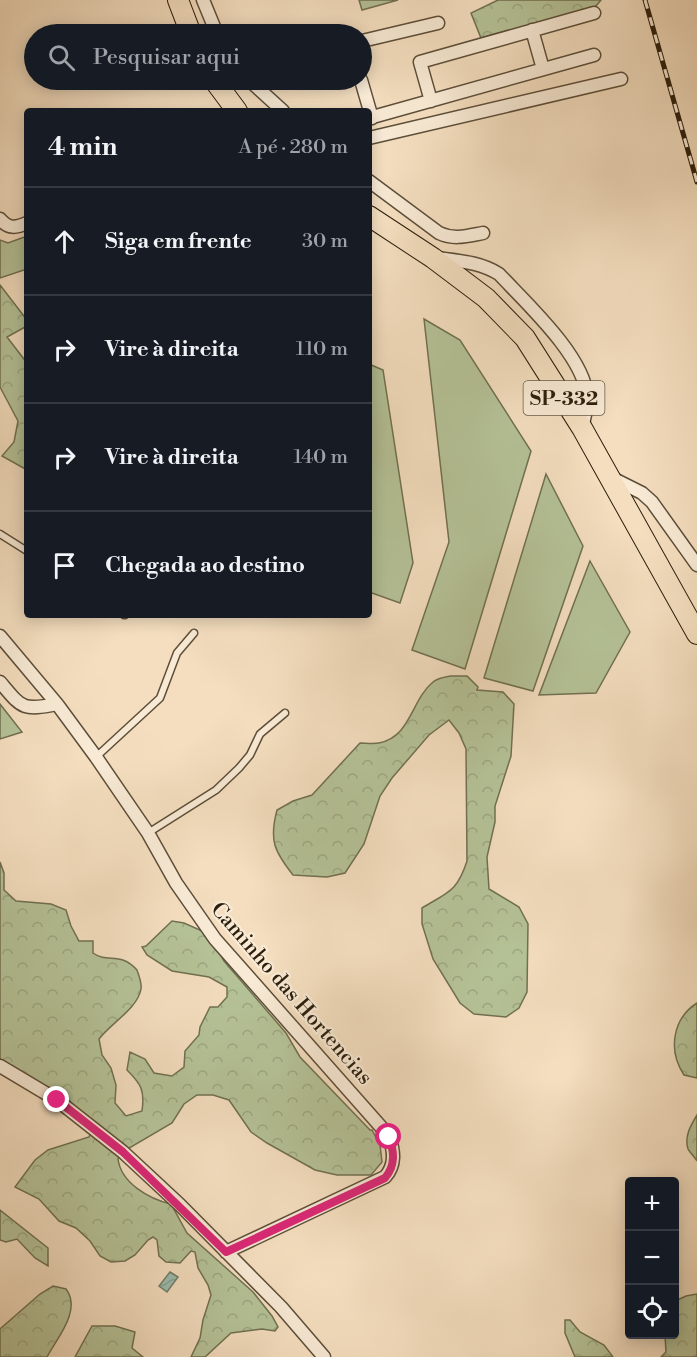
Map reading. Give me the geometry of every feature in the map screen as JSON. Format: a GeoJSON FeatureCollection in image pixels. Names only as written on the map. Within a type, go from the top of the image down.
{"type":"FeatureCollection","features":[{"type":"Feature","properties":{"kind":"main road"},"geometry":{"type":"LineString","coordinates":[[178,0],[187,24]]}},
{"type":"Feature","properties":{"kind":"main road"},"geometry":{"type":"LineString","coordinates":[[221,90],[235,108]]}},
{"type":"Feature","properties":{"kind":"main road","name":"SP-332"},"geometry":{"type":"LineString","coordinates":[[372,218],[433,258],[486,298],[525,338],[582,428],[697,634]]}},
{"type":"Feature","properties":{"kind":"street"},"geometry":{"type":"LineString","coordinates":[[203,0],[213,24]]}},
{"type":"Feature","properties":{"kind":"street"},"geometry":{"type":"LineString","coordinates":[[431,101],[420,62],[594,13]]}},
{"type":"Feature","properties":{"kind":"street"},"geometry":{"type":"LineString","coordinates":[[372,39],[438,23]]}},
{"type":"Feature","properties":{"kind":"street"},"geometry":{"type":"LineString","coordinates":[[531,30],[543,69]]}},
{"type":"Feature","properties":{"kind":"street"},"geometry":{"type":"LineString","coordinates":[[372,117],[594,55]]}},
{"type":"Feature","properties":{"kind":"street"},"geometry":{"type":"LineString","coordinates":[[372,137],[621,79]]}},
{"type":"Feature","properties":{"kind":"street"},"geometry":{"type":"LineString","coordinates":[[260,90],[280,108]]}},
{"type":"Feature","properties":{"kind":"street"},"geometry":{"type":"LineString","coordinates":[[363,90],[367,108]]}},
{"type":"Feature","properties":{"kind":"street"},"geometry":{"type":"LineString","coordinates":[[372,183],[439,233],[458,238],[483,233]]}},
{"type":"Feature","properties":{"kind":"street"},"geometry":{"type":"LineString","coordinates":[[0,219],[4,224],[12,227],[24,225]]}},
{"type":"Feature","properties":{"kind":"street"},"geometry":{"type":"LineString","coordinates":[[433,258],[488,267],[499,274],[556,336],[578,367],[584,383],[587,404],[582,428]]}},
{"type":"Feature","properties":{"kind":"street"},"geometry":{"type":"LineString","coordinates":[[610,478],[642,493],[652,502],[697,565]]}},
{"type":"Feature","properties":{"kind":"street","name":"Caminho das Hortencias"},"geometry":{"type":"LineString","coordinates":[[0,636],[57,704],[96,757],[148,833],[176,883],[215,939],[381,1125],[389,1137],[394,1155],[389,1173],[385,1178],[226,1252]]}},
{"type":"Feature","properties":{"kind":"street"},"geometry":{"type":"LineString","coordinates":[[0,682],[17,701],[26,707],[57,704]]}},
{"type":"Feature","properties":{"kind":"street"},"geometry":{"type":"LineString","coordinates":[[0,1066],[57,1100],[123,1152],[281,1306],[324,1357]]}},
{"type":"Feature","properties":{"kind":"lane"},"geometry":{"type":"LineString","coordinates":[[0,534],[24,549]]}},
{"type":"Feature","properties":{"kind":"lane"},"geometry":{"type":"LineString","coordinates":[[96,757],[160,698],[177,653],[194,633]]}},
{"type":"Feature","properties":{"kind":"lane"},"geometry":{"type":"LineString","coordinates":[[148,833],[216,790],[244,761],[260,734],[285,712]]}},
{"type":"Feature","properties":{"kind":"green space"},"geometry":{"type":"Polygon","coordinates":[[[359,0],[398,0],[362,10],[359,0]]]}},
{"type":"Feature","properties":{"kind":"green space"},"geometry":{"type":"Polygon","coordinates":[[[498,0],[601,0],[595,7],[481,38],[471,13],[498,0]]]}},
{"type":"Feature","properties":{"kind":"green space"},"geometry":{"type":"Polygon","coordinates":[[[24,237],[24,270],[0,278],[0,240],[8,243],[24,237]]]}},
{"type":"Feature","properties":{"kind":"green space"},"geometry":{"type":"Polygon","coordinates":[[[0,285],[24,316],[24,328],[7,337],[24,359],[24,468],[2,456],[14,442],[18,421],[0,387],[0,285]]]}},
{"type":"Feature","properties":{"kind":"green space"},"geometry":{"type":"Polygon","coordinates":[[[424,319],[460,340],[531,451],[465,669],[412,650],[449,542],[424,319]]]}},
{"type":"Feature","properties":{"kind":"green space"},"geometry":{"type":"Polygon","coordinates":[[[372,365],[383,370],[413,563],[400,603],[372,593],[372,365]]]}},
{"type":"Feature","properties":{"kind":"green space"},"geometry":{"type":"Polygon","coordinates":[[[546,474],[583,546],[533,691],[484,678],[546,474]]]}},
{"type":"Feature","properties":{"kind":"green space"},"geometry":{"type":"Polygon","coordinates":[[[590,561],[630,632],[596,693],[539,695],[590,561]]]}},
{"type":"Feature","properties":{"kind":"green space"},"geometry":{"type":"Polygon","coordinates":[[[451,676],[467,676],[478,687],[477,690],[503,692],[514,704],[511,756],[495,806],[495,822],[487,857],[489,889],[519,907],[528,924],[527,992],[519,1008],[506,1017],[474,1014],[460,1003],[433,959],[422,924],[422,908],[455,885],[467,861],[466,749],[459,733],[449,720],[429,735],[392,778],[380,796],[364,844],[345,873],[327,877],[293,875],[281,859],[275,845],[273,829],[277,810],[293,801],[312,795],[360,743],[379,743],[398,733],[433,682],[451,676]]]}},
{"type":"Feature","properties":{"kind":"green space"},"geometry":{"type":"Polygon","coordinates":[[[0,704],[22,732],[0,739],[0,704]]]}},
{"type":"Feature","properties":{"kind":"green space"},"geometry":{"type":"Polygon","coordinates":[[[0,862],[4,873],[4,890],[16,901],[51,904],[66,910],[79,941],[93,941],[93,953],[104,958],[120,959],[137,970],[141,984],[139,996],[135,1003],[99,1039],[102,1055],[111,1068],[116,1085],[115,1103],[126,1116],[142,1111],[143,1104],[141,1088],[127,1070],[130,1052],[145,1059],[154,1073],[172,1076],[184,1067],[185,1051],[199,1035],[200,1027],[210,1007],[218,1007],[227,997],[227,987],[209,977],[172,971],[147,955],[142,947],[146,946],[172,921],[184,923],[209,934],[224,961],[286,1033],[300,1057],[372,1130],[380,1145],[382,1162],[371,1175],[337,1175],[315,1170],[251,1132],[229,1100],[213,1095],[197,1095],[184,1104],[172,1123],[124,1151],[118,1159],[124,1175],[137,1189],[171,1204],[187,1233],[253,1292],[272,1316],[278,1327],[275,1331],[262,1329],[231,1333],[205,1357],[191,1357],[200,1338],[211,1295],[198,1268],[195,1252],[191,1251],[180,1263],[166,1262],[159,1256],[157,1240],[153,1237],[135,1255],[125,1261],[111,1262],[100,1256],[90,1241],[76,1228],[59,1221],[39,1199],[15,1187],[35,1160],[48,1150],[89,1137],[91,1132],[20,1072],[0,1059],[0,862]]]}},
{"type":"Feature","properties":{"kind":"green space"},"geometry":{"type":"Polygon","coordinates":[[[697,1003],[697,1078],[684,1075],[674,1046],[682,1018],[697,1003]]]}},
{"type":"Feature","properties":{"kind":"green space"},"geometry":{"type":"Polygon","coordinates":[[[697,1115],[697,1161],[688,1149],[687,1140],[697,1115]]]}},
{"type":"Feature","properties":{"kind":"green space"},"geometry":{"type":"Polygon","coordinates":[[[0,1210],[48,1248],[48,1266],[35,1258],[17,1239],[6,1242],[0,1240],[0,1210]]]}},
{"type":"Feature","properties":{"kind":"green space"},"geometry":{"type":"Polygon","coordinates":[[[53,1286],[66,1289],[71,1306],[70,1315],[62,1333],[47,1357],[0,1357],[0,1329],[40,1294],[53,1286]]]}},
{"type":"Feature","properties":{"kind":"green space"},"geometry":{"type":"Polygon","coordinates":[[[697,1294],[697,1357],[661,1357],[666,1352],[665,1339],[679,1339],[679,1299],[697,1294]]]}},
{"type":"Feature","properties":{"kind":"green space"},"geometry":{"type":"Polygon","coordinates":[[[565,1320],[570,1320],[580,1332],[604,1345],[613,1357],[575,1357],[565,1333],[565,1320]]]}},
{"type":"Feature","properties":{"kind":"green space"},"geometry":{"type":"Polygon","coordinates":[[[92,1326],[115,1326],[135,1332],[132,1348],[143,1357],[75,1357],[92,1326]]]}},
{"type":"Feature","properties":{"kind":"water"},"geometry":{"type":"Polygon","coordinates":[[[170,1272],[178,1277],[167,1292],[159,1286],[170,1272]]]}},
{"type":"Feature","properties":{"kind":"railway"},"geometry":{"type":"LineString","coordinates":[[645,0],[697,182]]}},
{"type":"Feature","properties":{"kind":"route"},"geometry":{"type":"LineString","coordinates":[[57,1100],[123,1152],[226,1252],[385,1178],[392,1166],[394,1155],[389,1137]]}}]}
